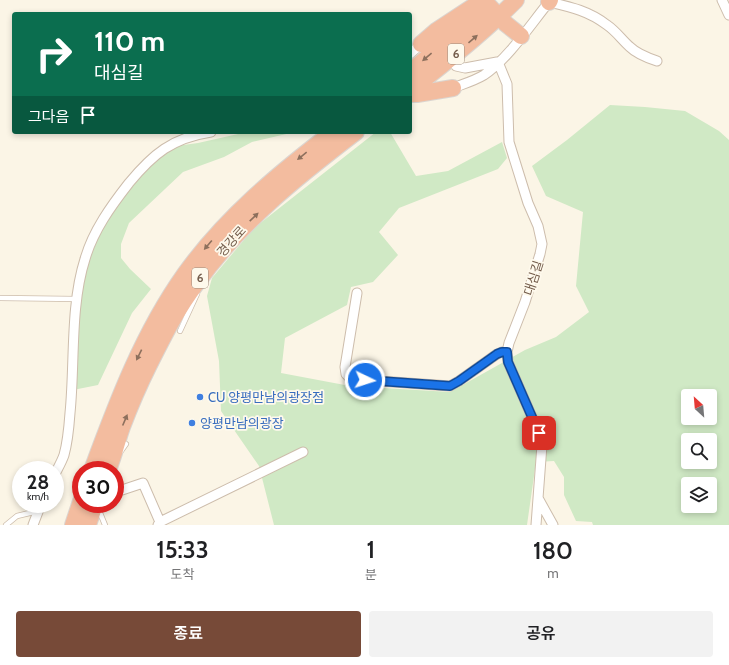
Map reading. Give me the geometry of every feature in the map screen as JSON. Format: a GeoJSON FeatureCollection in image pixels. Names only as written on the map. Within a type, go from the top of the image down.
{"type":"FeatureCollection","features":[{"type":"Feature","properties":{"kind":"highway","name":"6"},"geometry":{"type":"LineString","coordinates":[[412,70],[494,7],[516,0]]}},
{"type":"Feature","properties":{"kind":"highway"},"geometry":{"type":"LineString","coordinates":[[418,48],[436,31],[474,6],[494,7],[506,24],[521,36]]}},
{"type":"Feature","properties":{"kind":"highway","name":"6"},"geometry":{"type":"LineString","coordinates":[[412,88],[450,59],[494,7]]}},
{"type":"Feature","properties":{"kind":"highway"},"geometry":{"type":"LineString","coordinates":[[412,94],[453,88]]}},
{"type":"Feature","properties":{"kind":"highway","name":"경강로"},"geometry":{"type":"LineString","coordinates":[[95,461],[138,356],[168,300],[185,274],[223,228],[243,207],[331,134]]}},
{"type":"Feature","properties":{"kind":"highway","name":"경강로"},"geometry":{"type":"LineString","coordinates":[[111,461],[122,427],[148,366],[178,310],[195,284],[233,238],[276,196],[354,134]]}},
{"type":"Feature","properties":{"kind":"highway"},"geometry":{"type":"LineString","coordinates":[[73,525],[77,513]]}},
{"type":"Feature","properties":{"kind":"highway"},"geometry":{"type":"LineString","coordinates":[[88,525],[93,513]]}},
{"type":"Feature","properties":{"kind":"street"},"geometry":{"type":"LineString","coordinates":[[722,0],[729,15]]}},
{"type":"Feature","properties":{"kind":"street"},"geometry":{"type":"LineString","coordinates":[[453,88],[467,83],[484,74],[511,51],[521,36],[550,1],[582,10],[596,17],[609,25],[631,48],[657,61]]}},
{"type":"Feature","properties":{"kind":"street"},"geometry":{"type":"LineString","coordinates":[[456,66],[465,68],[498,62]]}},
{"type":"Feature","properties":{"kind":"street","name":"대심길"},"geometry":{"type":"LineString","coordinates":[[498,62],[507,84],[509,142],[528,203],[538,226],[542,244],[538,261],[507,352]]}},
{"type":"Feature","properties":{"kind":"street"},"geometry":{"type":"LineString","coordinates":[[61,461],[64,455],[69,430],[77,299],[84,260],[90,245],[97,229],[120,194],[138,172],[161,150],[188,137],[202,134]]}},
{"type":"Feature","properties":{"kind":"street"},"geometry":{"type":"LineString","coordinates":[[357,292],[346,368],[346,374],[351,379],[450,386],[497,354],[507,352],[508,362],[539,433],[542,445],[536,525]]}},
{"type":"Feature","properties":{"kind":"street"},"geometry":{"type":"LineString","coordinates":[[124,489],[143,483],[159,524],[303,452]]}},
{"type":"Feature","properties":{"kind":"street"},"geometry":{"type":"LineString","coordinates":[[538,498],[553,525]]}},
{"type":"Feature","properties":{"kind":"street"},"geometry":{"type":"LineString","coordinates":[[33,525],[38,513]]}},
{"type":"Feature","properties":{"kind":"lane"},"geometry":{"type":"LineString","coordinates":[[202,285],[214,260]]}},
{"type":"Feature","properties":{"kind":"lane"},"geometry":{"type":"LineString","coordinates":[[180,331],[199,292]]}},
{"type":"Feature","properties":{"kind":"lane"},"geometry":{"type":"LineString","coordinates":[[0,298],[77,299]]}},
{"type":"Feature","properties":{"kind":"lane"},"geometry":{"type":"LineString","coordinates":[[114,461],[126,444]]}},
{"type":"Feature","properties":{"kind":"lane"},"geometry":{"type":"LineString","coordinates":[[6,525],[17,516],[25,513]]}},
{"type":"Feature","properties":{"kind":"lane"},"geometry":{"type":"LineString","coordinates":[[100,513],[105,525]]}},
{"type":"Feature","properties":{"kind":"green space"},"geometry":{"type":"Polygon","coordinates":[[[610,105],[685,111],[719,131],[729,140],[729,525],[593,525],[592,522],[576,521],[564,495],[564,477],[554,461],[536,462],[527,525],[274,525],[259,466],[221,411],[219,361],[207,296],[212,278],[254,228],[373,134],[391,134],[416,176],[448,171],[502,142],[507,158],[498,169],[399,208],[379,232],[398,255],[373,282],[351,287],[347,305],[285,338],[281,373],[350,386],[450,392],[525,350],[556,337],[589,312],[576,286],[583,212],[546,196],[532,166],[610,105]]]}},
{"type":"Feature","properties":{"kind":"green space"},"geometry":{"type":"Polygon","coordinates":[[[238,134],[286,134],[252,142],[224,157],[183,172],[129,223],[121,244],[121,258],[151,289],[132,313],[98,385],[68,391],[77,310],[86,266],[105,223],[121,196],[162,152],[176,146],[198,143],[238,134]]]}},
{"type":"Feature","properties":{"kind":"place","name":"CU 양평만남의광장점"},"geometry":{"type":"Point","coordinates":[200,397]}},
{"type":"Feature","properties":{"kind":"place","name":"양평만남의광장"},"geometry":{"type":"Point","coordinates":[192,423]}},
{"type":"Feature","properties":{"kind":"route"},"geometry":{"type":"LineString","coordinates":[[365,380],[450,386],[497,354],[507,352],[508,362],[539,433]]}}]}
